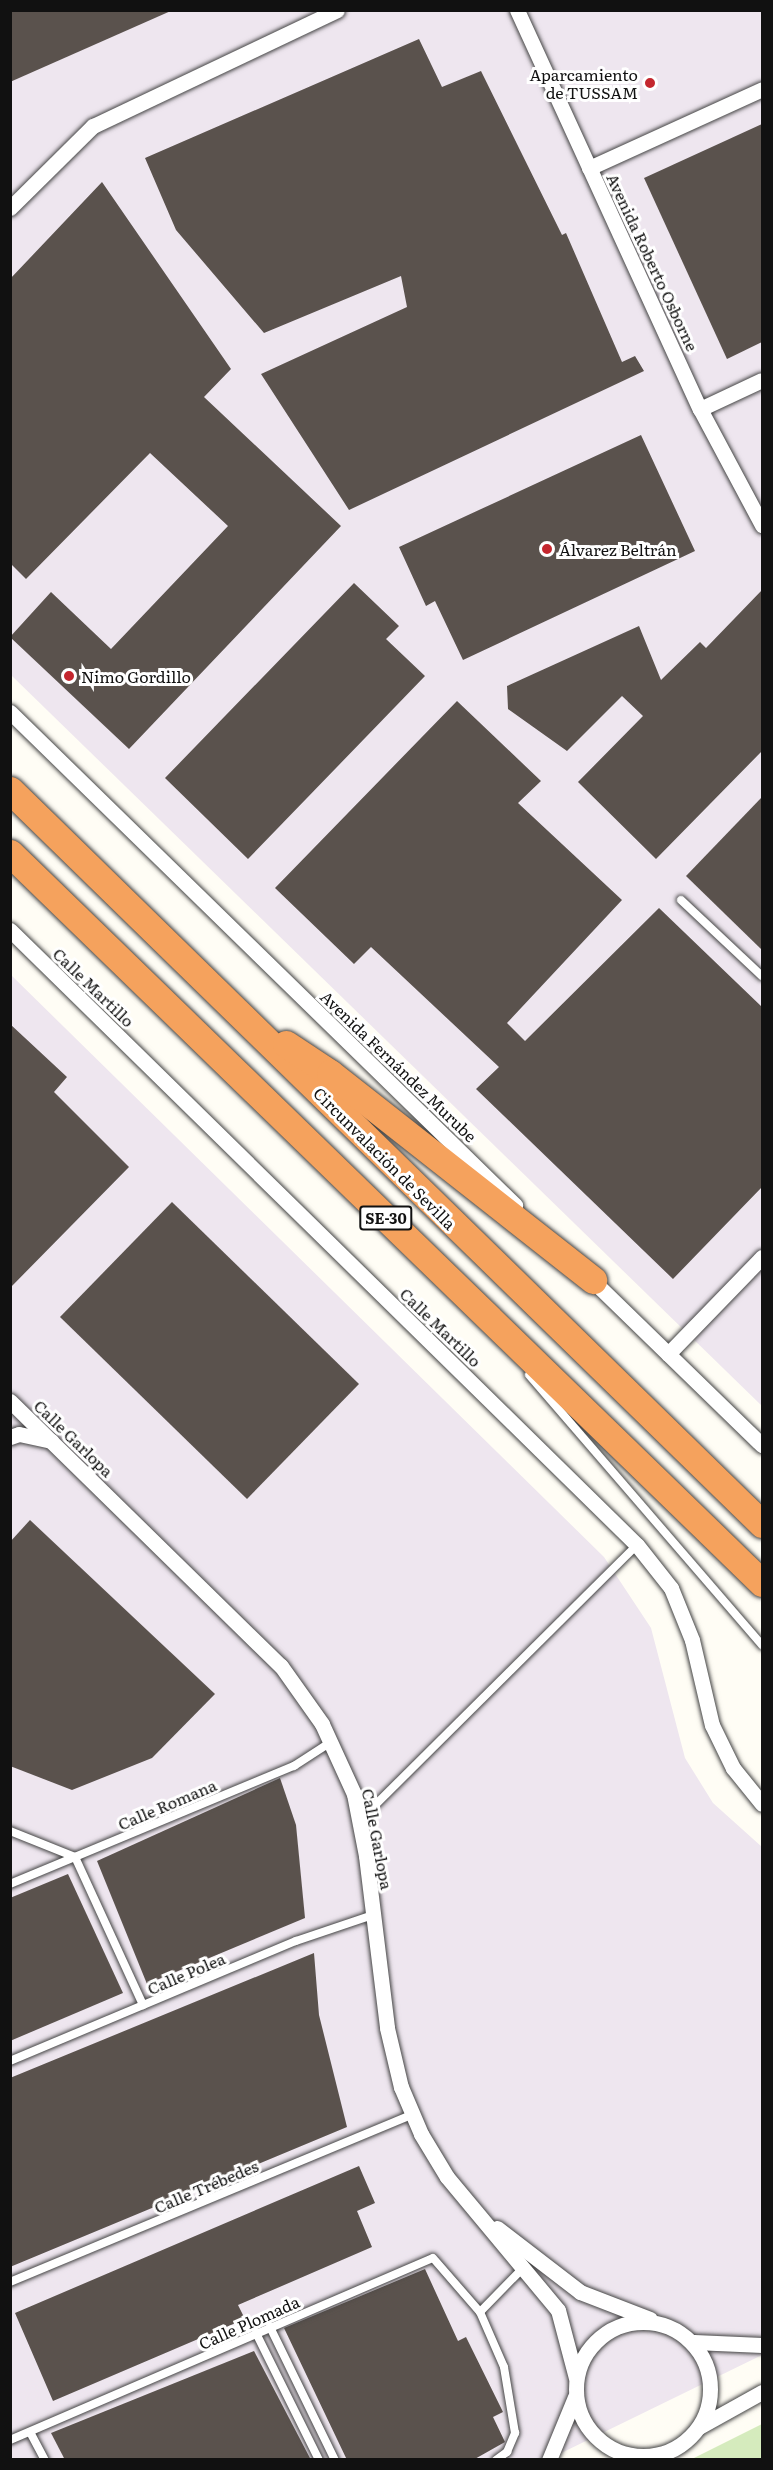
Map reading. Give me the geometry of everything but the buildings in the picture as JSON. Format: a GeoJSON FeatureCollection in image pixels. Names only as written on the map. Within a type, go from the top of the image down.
{"type":"FeatureCollection","features":[{"type":"Feature","properties":{"kind":"highway","name":"Circunvalación de Sevilla"},"geometry":{"type":"LineString","coordinates":[[10,790],[762,1524]]}},
{"type":"Feature","properties":{"kind":"highway","name":"SE-30"},"geometry":{"type":"LineString","coordinates":[[10,853],[762,1583]]}},
{"type":"Feature","properties":{"kind":"highway"},"geometry":{"type":"LineString","coordinates":[[238,1012],[330,1073],[593,1280]]}},
{"type":"Feature","properties":{"kind":"street"},"geometry":{"type":"LineString","coordinates":[[10,208],[93,126],[338,10]]}},
{"type":"Feature","properties":{"kind":"street","name":"Avenida Roberto Osborne"},"geometry":{"type":"LineString","coordinates":[[518,10],[700,409],[762,525]]}},
{"type":"Feature","properties":{"kind":"street"},"geometry":{"type":"LineString","coordinates":[[589,168],[762,88]]}},
{"type":"Feature","properties":{"kind":"street"},"geometry":{"type":"LineString","coordinates":[[700,409],[762,380]]}},
{"type":"Feature","properties":{"kind":"street","name":"Avenida Fernández Murube"},"geometry":{"type":"LineString","coordinates":[[10,712],[762,1445]]}},
{"type":"Feature","properties":{"kind":"street","name":"Calle Martillo"},"geometry":{"type":"LineString","coordinates":[[10,930],[637,1545],[671,1588],[692,1640],[712,1725],[733,1768],[762,1804]]}},
{"type":"Feature","properties":{"kind":"street"},"geometry":{"type":"LineString","coordinates":[[668,1354],[762,1257]]}},
{"type":"Feature","properties":{"kind":"street","name":"Calle Garlopa"},"geometry":{"type":"LineString","coordinates":[[10,1401],[281,1666],[331,1742],[354,1794],[373,1915],[387,2028],[413,2115],[447,2177],[558,2310],[576,2378]]}},
{"type":"Feature","properties":{"kind":"street"},"geometry":{"type":"LineString","coordinates":[[10,1437],[52,1442]]}},
{"type":"Feature","properties":{"kind":"street","name":"Calle Garlopa"},"geometry":{"type":"LineString","coordinates":[[476,2211],[580,2292],[656,2321]]}},
{"type":"Feature","properties":{"kind":"street"},"geometry":{"type":"LineString","coordinates":[[549,2460],[575,2397],[576,2378],[590,2346],[624,2323],[656,2321],[694,2342],[762,2344]]}},
{"type":"Feature","properties":{"kind":"street"},"geometry":{"type":"LineString","coordinates":[[694,2342],[712,2386],[699,2427]]}},
{"type":"Feature","properties":{"kind":"street"},"geometry":{"type":"LineString","coordinates":[[626,2460],[670,2451],[699,2427],[762,2392]]}},
{"type":"Feature","properties":{"kind":"street"},"geometry":{"type":"LineString","coordinates":[[575,2397],[589,2430],[615,2451],[646,2456]]}},
{"type":"Feature","properties":{"kind":"lane"},"geometry":{"type":"LineString","coordinates":[[681,900],[762,976]]}},
{"type":"Feature","properties":{"kind":"lane"},"geometry":{"type":"LineString","coordinates":[[462,1292],[762,1645]]}},
{"type":"Feature","properties":{"kind":"lane"},"geometry":{"type":"LineString","coordinates":[[359,1821],[637,1545]]}},
{"type":"Feature","properties":{"kind":"lane","name":"Calle Romana"},"geometry":{"type":"LineString","coordinates":[[10,1884],[294,1766],[331,1742]]}},
{"type":"Feature","properties":{"kind":"lane"},"geometry":{"type":"LineString","coordinates":[[10,1831],[75,1857],[143,2005]]}},
{"type":"Feature","properties":{"kind":"lane","name":"Calle Polea"},"geometry":{"type":"LineString","coordinates":[[10,2061],[296,1941],[373,1915]]}},
{"type":"Feature","properties":{"kind":"lane","name":"Calle Trébedes"},"geometry":{"type":"LineString","coordinates":[[10,2282],[413,2115]]}},
{"type":"Feature","properties":{"kind":"lane","name":"Calle Plomada"},"geometry":{"type":"LineString","coordinates":[[10,2440],[434,2258],[480,2312]]}},
{"type":"Feature","properties":{"kind":"lane"},"geometry":{"type":"LineString","coordinates":[[496,2460],[507,2452],[515,2433],[504,2367],[480,2312],[523,2268]]}},
{"type":"Feature","properties":{"kind":"lane"},"geometry":{"type":"LineString","coordinates":[[270,2327],[335,2460]]}},
{"type":"Feature","properties":{"kind":"lane"},"geometry":{"type":"LineString","coordinates":[[256,2333],[319,2460]]}},
{"type":"Feature","properties":{"kind":"lane"},"geometry":{"type":"LineString","coordinates":[[30,2432],[45,2460]]}},
{"type":"Feature","properties":{"kind":"shaded area"},"geometry":{"type":"Polygon","coordinates":[[[10,11],[762,11],[762,1406],[11,675],[10,11]]]}},
{"type":"Feature","properties":{"kind":"shaded area"},"geometry":{"type":"Polygon","coordinates":[[[10,974],[604,1557],[651,1628],[685,1758],[713,1803],[762,1847],[762,2355],[549,2459],[11,2459],[10,974]]]}},
{"type":"Feature","properties":{"kind":"green space"},"geometry":{"type":"Polygon","coordinates":[[[762,2424],[762,2459],[692,2459],[762,2424]]]}},
{"type":"Feature","properties":{"kind":"place","name":"Aparcamiento de TUSSAM"},"geometry":{"type":"Point","coordinates":[650,83]}},
{"type":"Feature","properties":{"kind":"place","name":"Álvarez Beltrán"},"geometry":{"type":"Point","coordinates":[547,549]}},
{"type":"Feature","properties":{"kind":"place","name":"Nimo Gordillo"},"geometry":{"type":"Point","coordinates":[69,676]}}]}
